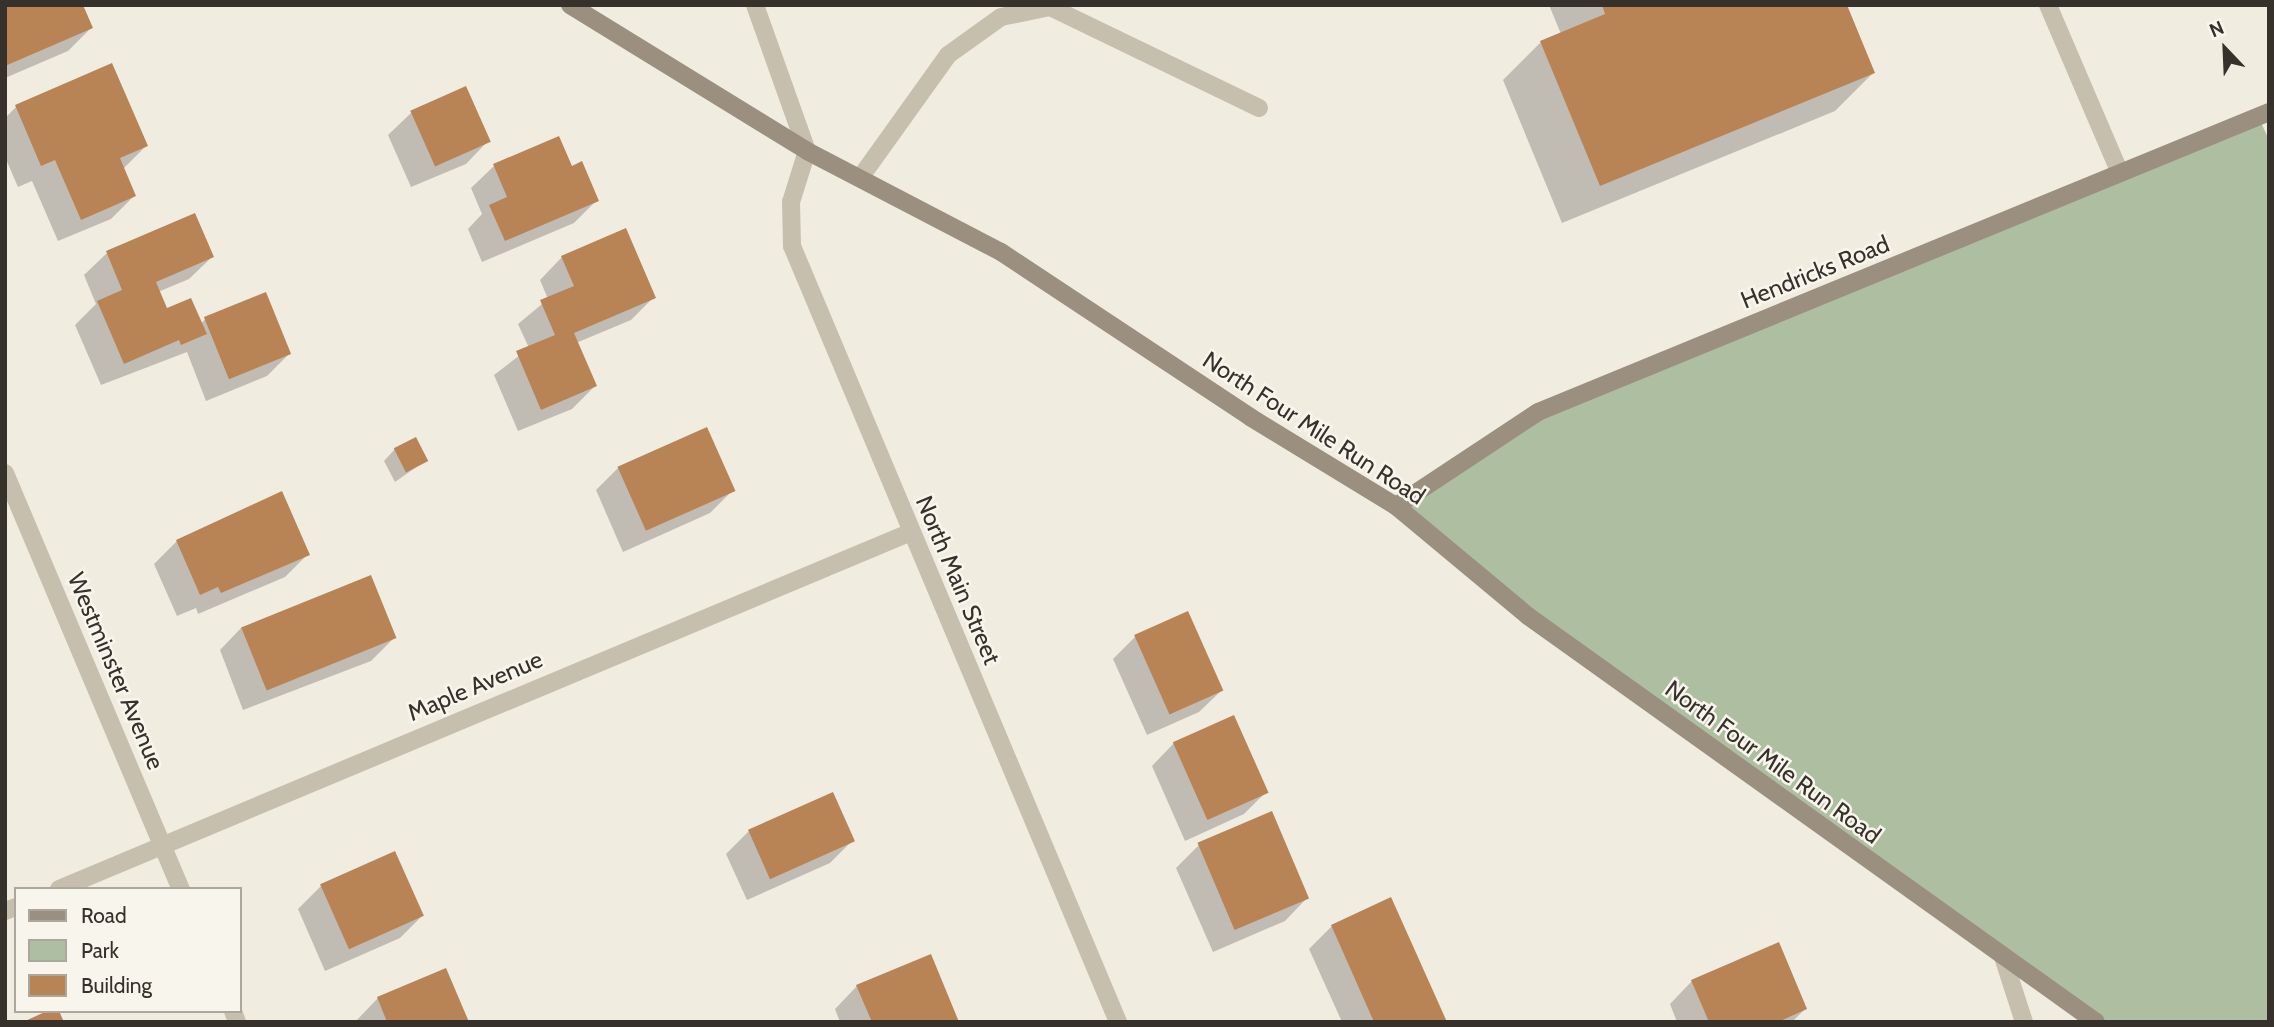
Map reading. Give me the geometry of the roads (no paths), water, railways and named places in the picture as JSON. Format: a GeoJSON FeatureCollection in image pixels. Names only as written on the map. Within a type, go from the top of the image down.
{"type":"FeatureCollection","features":[{"type":"Feature","properties":{"kind":"street","name":"North Four Mile Run Road"},"geometry":{"type":"LineString","coordinates":[[570,5],[807,151],[1001,252],[1250,417],[1396,506],[1528,616],[2096,1022]]}},
{"type":"Feature","properties":{"kind":"street"},"geometry":{"type":"LineString","coordinates":[[755,5],[807,151]]}},
{"type":"Feature","properties":{"kind":"street"},"geometry":{"type":"LineString","coordinates":[[2048,5],[2120,173]]}},
{"type":"Feature","properties":{"kind":"street"},"geometry":{"type":"LineString","coordinates":[[860,178],[948,55],[1001,17],[1050,7],[1259,108]]}},
{"type":"Feature","properties":{"kind":"street","name":"Hendricks Road"},"geometry":{"type":"LineString","coordinates":[[1396,506],[1538,412],[2269,112]]}},
{"type":"Feature","properties":{"kind":"street","name":"North Main Street"},"geometry":{"type":"LineString","coordinates":[[807,151],[790,202],[792,246],[1118,1022]]}},
{"type":"Feature","properties":{"kind":"street","name":"Westminster Avenue"},"geometry":{"type":"LineString","coordinates":[[5,473],[180,887]]}},
{"type":"Feature","properties":{"kind":"street","name":"Maple Avenue"},"geometry":{"type":"LineString","coordinates":[[64,887],[911,532]]}},
{"type":"Feature","properties":{"kind":"street"},"geometry":{"type":"LineString","coordinates":[[2003,957],[2024,1022]]}}]}
